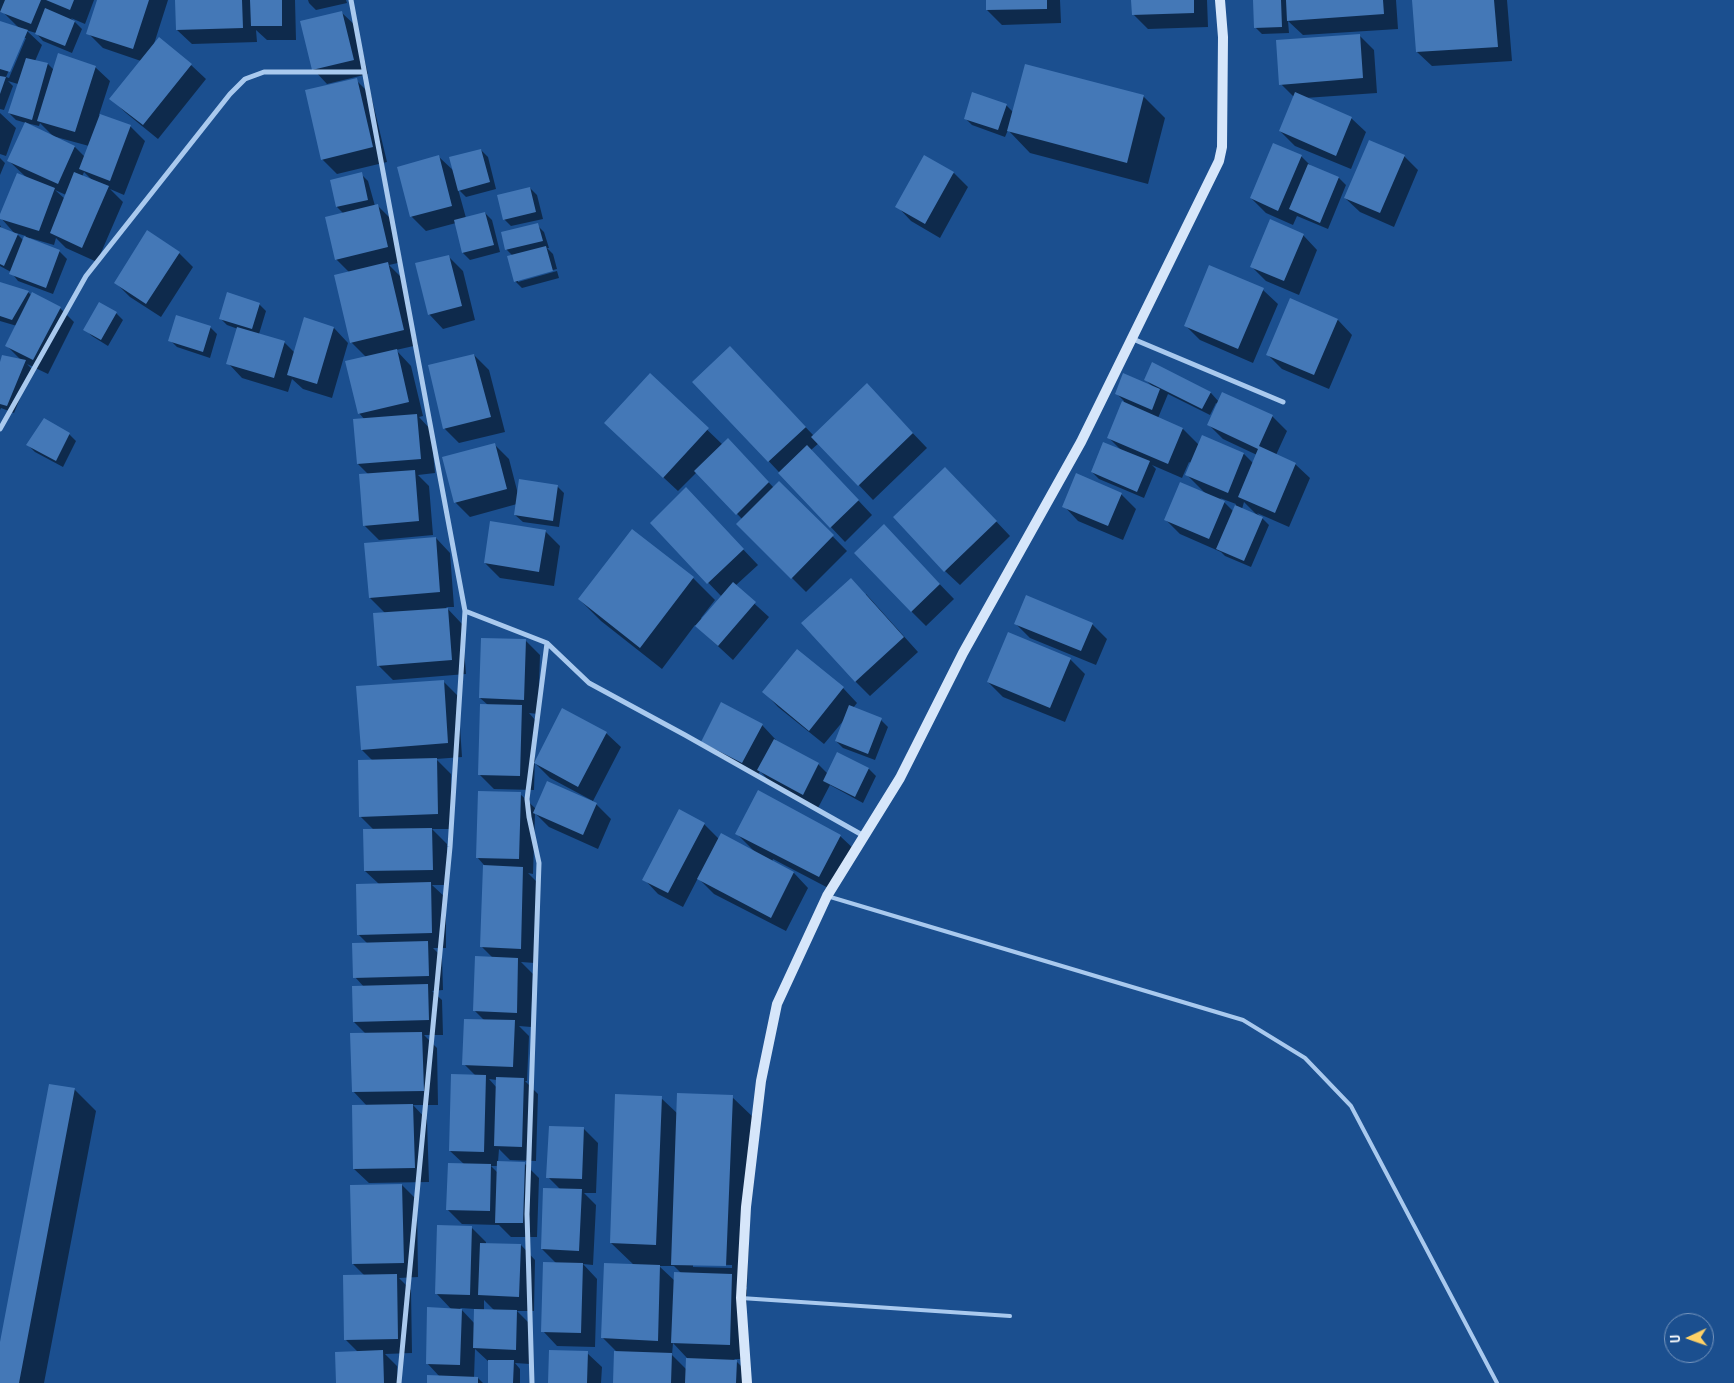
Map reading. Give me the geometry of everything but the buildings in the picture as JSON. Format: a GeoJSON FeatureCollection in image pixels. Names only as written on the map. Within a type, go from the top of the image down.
{"type":"FeatureCollection","features":[{"type":"Feature","properties":{"kind":"street"},"geometry":{"type":"LineString","coordinates":[[351,0],[465,610],[450,848],[399,1383]]}},
{"type":"Feature","properties":{"kind":"street"},"geometry":{"type":"LineString","coordinates":[[747,1383],[741,1298],[746,1207],[761,1082],[777,1004],[828,896],[900,778],[963,653],[1081,442],[1219,161],[1222,147],[1223,37],[1220,0]]}},
{"type":"Feature","properties":{"kind":"street"},"geometry":{"type":"LineString","coordinates":[[0,429],[86,276],[230,94],[245,79],[264,72],[364,72]]}},
{"type":"Feature","properties":{"kind":"street"},"geometry":{"type":"LineString","coordinates":[[1132,340],[1283,402]]}},
{"type":"Feature","properties":{"kind":"street"},"geometry":{"type":"LineString","coordinates":[[465,610],[547,643],[589,683],[864,836]]}},
{"type":"Feature","properties":{"kind":"street"},"geometry":{"type":"LineString","coordinates":[[532,1383],[527,1214],[540,864],[529,817],[527,799],[547,643]]}},
{"type":"Feature","properties":{"kind":"lane"},"geometry":{"type":"LineString","coordinates":[[828,896],[1244,1020],[1305,1058],[1350,1106],[1497,1383]]}},
{"type":"Feature","properties":{"kind":"lane"},"geometry":{"type":"LineString","coordinates":[[741,1298],[1010,1316]]}}]}
